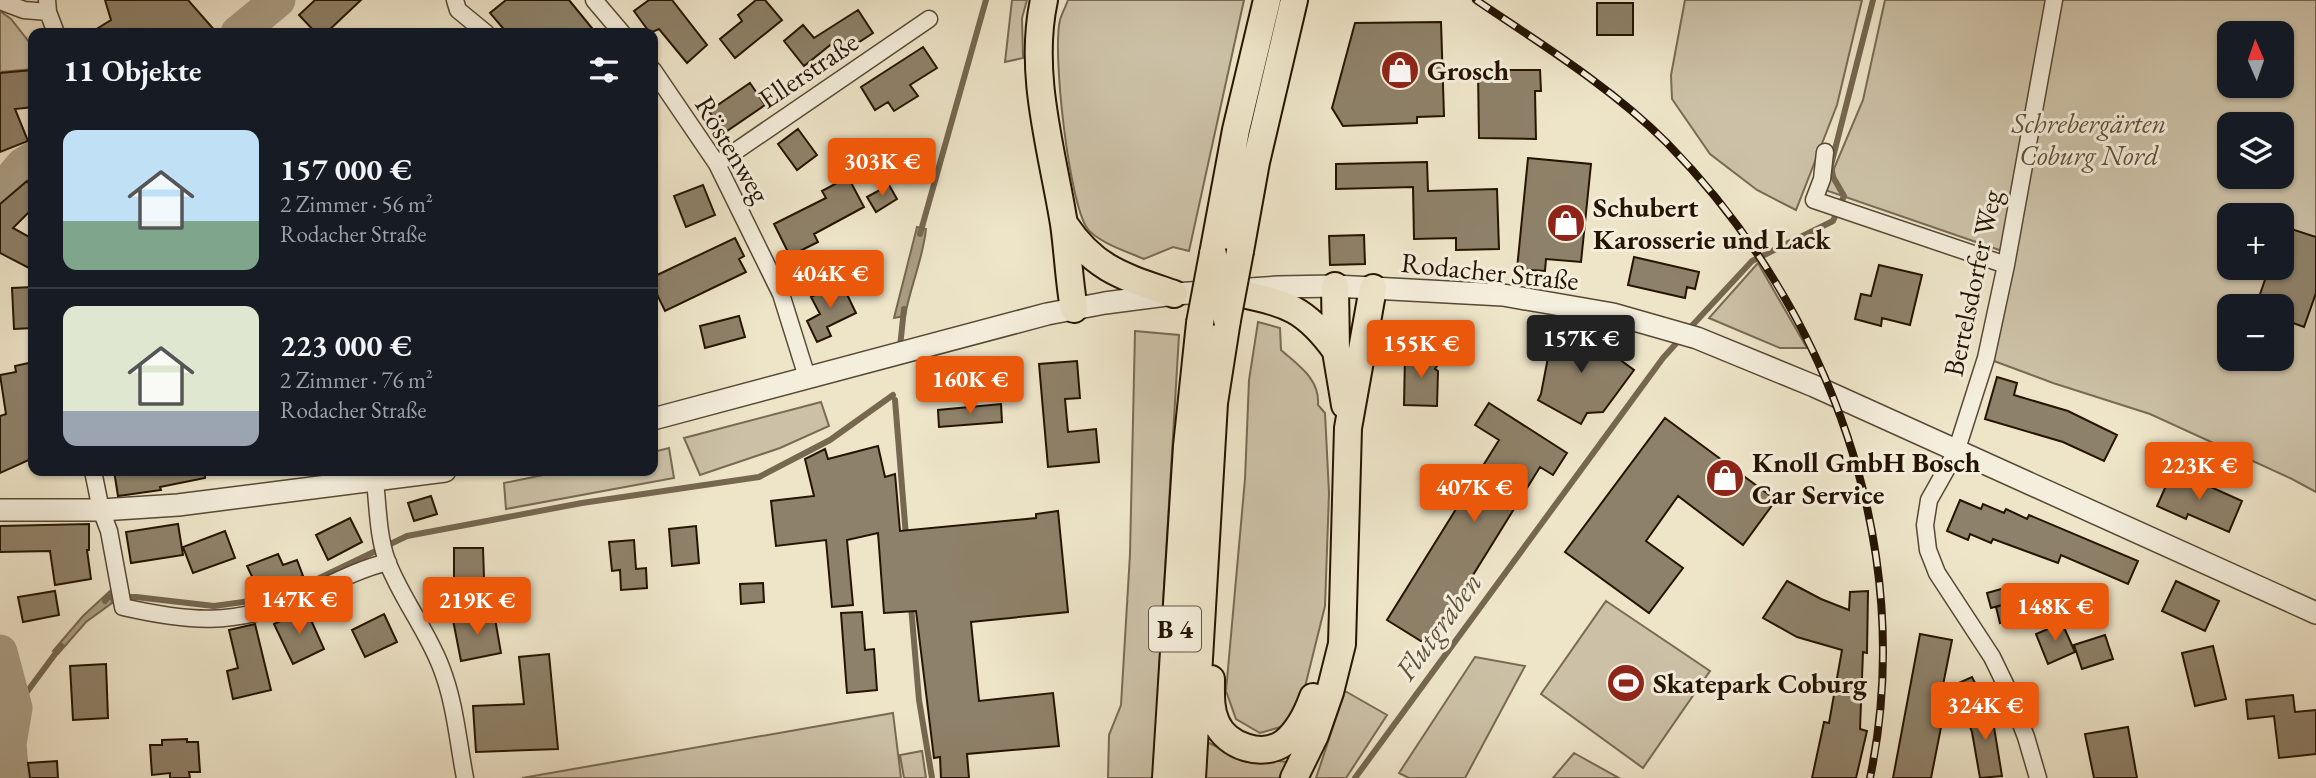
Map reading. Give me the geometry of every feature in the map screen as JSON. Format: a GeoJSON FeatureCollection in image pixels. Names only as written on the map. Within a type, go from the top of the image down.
{"type":"FeatureCollection","features":[{"type":"Feature","properties":{"kind":"highway"},"geometry":{"type":"LineString","coordinates":[[1044,0],[1038,64],[1064,224],[1074,309]]}},
{"type":"Feature","properties":{"kind":"highway"},"geometry":{"type":"LineString","coordinates":[[1254,0],[1254,50]]}},
{"type":"Feature","properties":{"kind":"highway","name":"B 4"},"geometry":{"type":"LineString","coordinates":[[1166,778],[1186,457],[1200,323],[1254,50],[1268,0]]}},
{"type":"Feature","properties":{"kind":"highway","name":"B 4"},"geometry":{"type":"LineString","coordinates":[[1192,778],[1214,403],[1256,162],[1294,0]]}},
{"type":"Feature","properties":{"kind":"highway"},"geometry":{"type":"LineString","coordinates":[[1064,224],[1079,247],[1097,262],[1126,278],[1174,294]]}},
{"type":"Feature","properties":{"kind":"highway"},"geometry":{"type":"LineString","coordinates":[[1335,286],[1336,351],[1348,428]]}},
{"type":"Feature","properties":{"kind":"highway"},"geometry":{"type":"LineString","coordinates":[[1294,778],[1315,735],[1330,692],[1342,644],[1348,428],[1373,288]]}},
{"type":"Feature","properties":{"kind":"highway"},"geometry":{"type":"LineString","coordinates":[[1224,290],[1281,303],[1297,310],[1323,332],[1336,351]]}},
{"type":"Feature","properties":{"kind":"highway"},"geometry":{"type":"LineString","coordinates":[[1206,552],[1212,710],[1217,725],[1228,739],[1237,744],[1255,749],[1273,747],[1283,743],[1302,724],[1343,591]]}},
{"type":"Feature","properties":{"kind":"street"},"geometry":{"type":"LineString","coordinates":[[454,0],[458,10],[480,28]]}},
{"type":"Feature","properties":{"kind":"street"},"geometry":{"type":"LineString","coordinates":[[594,0],[618,28]]}},
{"type":"Feature","properties":{"kind":"street","name":"Bertelsdorfer Weg"},"geometry":{"type":"LineString","coordinates":[[2038,778],[2017,713],[1992,657],[1937,573],[1927,550],[1925,525],[1930,500],[1956,452],[1986,358],[2006,265],[2054,0]]}},
{"type":"Feature","properties":{"kind":"street"},"geometry":{"type":"LineString","coordinates":[[0,1],[24,10],[47,6],[54,28]]}},
{"type":"Feature","properties":{"kind":"street","name":"Ellerstraße"},"geometry":{"type":"LineString","coordinates":[[717,164],[929,19]]}},
{"type":"Feature","properties":{"kind":"street","name":"Röstenweg"},"geometry":{"type":"LineString","coordinates":[[658,77],[717,164],[781,294],[807,377]]}},
{"type":"Feature","properties":{"kind":"street"},"geometry":{"type":"LineString","coordinates":[[1825,152],[1822,179],[1815,200],[2006,265]]}},
{"type":"Feature","properties":{"kind":"street","name":"Rodacher Straße"},"geometry":{"type":"LineString","coordinates":[[658,418],[1047,314],[1174,294],[1335,286],[1503,295],[1605,312],[1681,333],[1814,386],[2316,613]]}},
{"type":"Feature","properties":{"kind":"street"},"geometry":{"type":"LineString","coordinates":[[94,476],[101,510],[109,531],[123,607],[172,618],[223,619],[258,613],[387,559]]}},
{"type":"Feature","properties":{"kind":"street"},"geometry":{"type":"LineString","coordinates":[[0,510],[101,510],[178,505],[410,476]]}},
{"type":"Feature","properties":{"kind":"street"},"geometry":{"type":"LineString","coordinates":[[375,481],[381,538],[387,559],[430,641],[442,670],[465,778]]}},
{"type":"Feature","properties":{"kind":"green space"},"geometry":{"type":"Polygon","coordinates":[[[1012,0],[1027,0],[1022,18],[1023,58],[1005,62],[1012,0]]]}},
{"type":"Feature","properties":{"kind":"green space"},"geometry":{"type":"Polygon","coordinates":[[[1068,0],[1244,0],[1189,251],[1173,247],[1144,259],[1105,242],[1087,228],[1080,213],[1068,159],[1060,93],[1058,37],[1060,20],[1068,0]]]}},
{"type":"Feature","properties":{"kind":"green space"},"geometry":{"type":"Polygon","coordinates":[[[1685,0],[1862,0],[1837,105],[1796,210],[1757,190],[1710,154],[1672,99],[1671,75],[1685,0]]]}},
{"type":"Feature","properties":{"kind":"green space","name":"Schrebergärten Coburg Nord"},"geometry":{"type":"Polygon","coordinates":[[[1885,0],[2316,0],[2316,492],[2150,414],[1986,358],[2005,252],[1825,190],[1863,100],[1885,0]]]}},
{"type":"Feature","properties":{"kind":"green space"},"geometry":{"type":"Polygon","coordinates":[[[0,11],[11,19],[28,41],[28,69],[0,72],[0,11]]]}},
{"type":"Feature","properties":{"kind":"green space"},"geometry":{"type":"Polygon","coordinates":[[[1758,263],[1807,348],[1780,348],[1709,318],[1758,263]]]}},
{"type":"Feature","properties":{"kind":"green space"},"geometry":{"type":"Polygon","coordinates":[[[1258,322],[1280,328],[1281,350],[1307,374],[1316,388],[1318,405],[1325,413],[1329,493],[1325,606],[1297,719],[1260,733],[1236,719],[1226,691],[1245,479],[1249,380],[1258,322]]]}},
{"type":"Feature","properties":{"kind":"green space"},"geometry":{"type":"Polygon","coordinates":[[[1135,331],[1179,335],[1158,688],[1157,778],[1108,778],[1109,735],[1121,705],[1130,554],[1135,331]]]}},
{"type":"Feature","properties":{"kind":"green space"},"geometry":{"type":"Polygon","coordinates":[[[821,402],[829,426],[780,448],[700,475],[684,438],[821,402]]]}},
{"type":"Feature","properties":{"kind":"green space"},"geometry":{"type":"Polygon","coordinates":[[[669,448],[674,478],[506,509],[504,483],[538,476],[658,476],[658,451],[669,448]]]}},
{"type":"Feature","properties":{"kind":"green space","name":"Skatepark Coburg"},"geometry":{"type":"Polygon","coordinates":[[[1606,601],[1710,671],[1643,768],[1541,694],[1606,601]]]}},
{"type":"Feature","properties":{"kind":"green space"},"geometry":{"type":"Polygon","coordinates":[[[1475,657],[1525,666],[1465,778],[1409,778],[1399,773],[1475,657]]]}},
{"type":"Feature","properties":{"kind":"green space"},"geometry":{"type":"Polygon","coordinates":[[[1345,691],[1387,715],[1346,778],[1316,778],[1345,691]]]}},
{"type":"Feature","properties":{"kind":"green space"},"geometry":{"type":"Polygon","coordinates":[[[893,713],[901,778],[522,778],[893,713]]]}},
{"type":"Feature","properties":{"kind":"green space"},"geometry":{"type":"Polygon","coordinates":[[[1207,742],[1236,754],[1287,762],[1279,778],[1204,778],[1207,742]]]}},
{"type":"Feature","properties":{"kind":"green space"},"geometry":{"type":"Polygon","coordinates":[[[922,751],[926,778],[904,778],[900,755],[922,751]]]}},
{"type":"Feature","properties":{"kind":"green space"},"geometry":{"type":"Polygon","coordinates":[[[1574,753],[1619,778],[1553,778],[1574,753]]]}},
{"type":"Feature","properties":{"kind":"shaded area"},"geometry":{"type":"Polygon","coordinates":[[[917,227],[926,229],[922,251],[905,316],[894,318],[917,227]]]}},
{"type":"Feature","properties":{"kind":"shaded area"},"geometry":{"type":"Polygon","coordinates":[[[110,591],[112,603],[86,622],[58,654],[53,651],[83,616],[110,591]]]}},
{"type":"Feature","properties":{"kind":"building"},"geometry":{"type":"Polygon","coordinates":[[[105,0],[188,0],[213,28],[98,28],[111,20],[105,0]]]}},
{"type":"Feature","properties":{"kind":"building"},"geometry":{"type":"Polygon","coordinates":[[[315,0],[361,0],[331,28],[311,28],[299,15],[315,0]]]}},
{"type":"Feature","properties":{"kind":"building"},"geometry":{"type":"Polygon","coordinates":[[[506,0],[569,0],[592,28],[503,28],[490,13],[506,0]]]}},
{"type":"Feature","properties":{"kind":"building"},"geometry":{"type":"Polygon","coordinates":[[[649,0],[672,0],[707,45],[687,63],[658,28],[646,28],[634,11],[649,0]]]}},
{"type":"Feature","properties":{"kind":"building"},"geometry":{"type":"Polygon","coordinates":[[[756,0],[765,0],[782,20],[735,58],[720,39],[742,21],[738,15],[756,0]]]}},
{"type":"Feature","properties":{"kind":"building"},"geometry":{"type":"Polygon","coordinates":[[[1597,3],[1633,3],[1633,35],[1597,35],[1597,3]]]}},
{"type":"Feature","properties":{"kind":"building"},"geometry":{"type":"Polygon","coordinates":[[[858,10],[873,33],[847,50],[839,38],[804,66],[784,41],[803,25],[814,38],[858,10]]]}},
{"type":"Feature","properties":{"kind":"building"},"geometry":{"type":"Polygon","coordinates":[[[1441,22],[1444,116],[1417,117],[1417,123],[1343,126],[1332,108],[1355,23],[1441,22]]]}},
{"type":"Feature","properties":{"kind":"building"},"geometry":{"type":"Polygon","coordinates":[[[923,47],[937,68],[910,85],[918,96],[894,111],[888,102],[875,110],[861,87],[923,47]]]}},
{"type":"Feature","properties":{"kind":"building"},"geometry":{"type":"Polygon","coordinates":[[[28,70],[28,108],[15,109],[28,141],[0,152],[0,73],[28,70]]]}},
{"type":"Feature","properties":{"kind":"building"},"geometry":{"type":"Polygon","coordinates":[[[1540,70],[1541,91],[1535,91],[1536,139],[1479,138],[1478,71],[1540,70]]]}},
{"type":"Feature","properties":{"kind":"building"},"geometry":{"type":"Polygon","coordinates":[[[750,83],[765,105],[724,133],[709,111],[750,83]]]}},
{"type":"Feature","properties":{"kind":"building"},"geometry":{"type":"Polygon","coordinates":[[[798,129],[817,155],[797,170],[778,144],[798,129]]]}},
{"type":"Feature","properties":{"kind":"building"},"geometry":{"type":"Polygon","coordinates":[[[1528,158],[1591,164],[1581,262],[1546,259],[1545,271],[1517,269],[1528,158]]]}},
{"type":"Feature","properties":{"kind":"building"},"geometry":{"type":"Polygon","coordinates":[[[1427,162],[1428,191],[1497,189],[1499,249],[1456,250],[1456,238],[1414,239],[1413,187],[1336,189],[1336,164],[1427,162]]]}},
{"type":"Feature","properties":{"kind":"building"},"geometry":{"type":"Polygon","coordinates":[[[848,177],[864,207],[814,234],[818,242],[790,256],[774,224],[826,198],[822,191],[848,177]]]}},
{"type":"Feature","properties":{"kind":"building"},"geometry":{"type":"Polygon","coordinates":[[[27,181],[28,213],[13,228],[28,236],[28,267],[0,253],[0,204],[27,181]]]}},
{"type":"Feature","properties":{"kind":"building"},"geometry":{"type":"Polygon","coordinates":[[[703,185],[715,215],[686,227],[674,196],[703,185]]]}},
{"type":"Feature","properties":{"kind":"building"},"geometry":{"type":"Polygon","coordinates":[[[889,185],[897,199],[876,212],[867,197],[889,185]]]}},
{"type":"Feature","properties":{"kind":"building"},"geometry":{"type":"Polygon","coordinates":[[[2294,230],[2316,237],[2316,293],[2304,327],[2294,323],[2294,294],[2260,294],[2265,280],[2294,280],[2294,230]]]}},
{"type":"Feature","properties":{"kind":"building"},"geometry":{"type":"Polygon","coordinates":[[[1364,235],[1365,264],[1330,265],[1329,236],[1364,235]]]}},
{"type":"Feature","properties":{"kind":"building"},"geometry":{"type":"Polygon","coordinates":[[[735,238],[744,256],[739,259],[746,272],[665,311],[658,296],[658,275],[735,238]]]}},
{"type":"Feature","properties":{"kind":"building"},"geometry":{"type":"Polygon","coordinates":[[[1634,257],[1699,272],[1695,289],[1687,287],[1685,298],[1628,285],[1634,257]]]}},
{"type":"Feature","properties":{"kind":"building"},"geometry":{"type":"Polygon","coordinates":[[[1879,265],[1922,275],[1910,325],[1882,318],[1881,326],[1855,319],[1861,294],[1871,296],[1879,265]]]}},
{"type":"Feature","properties":{"kind":"building"},"geometry":{"type":"Polygon","coordinates":[[[841,282],[856,313],[827,327],[831,336],[817,342],[807,321],[820,314],[811,297],[841,282]]]}},
{"type":"Feature","properties":{"kind":"building"},"geometry":{"type":"Polygon","coordinates":[[[28,287],[28,328],[14,329],[12,288],[28,287]]]}},
{"type":"Feature","properties":{"kind":"building"},"geometry":{"type":"Polygon","coordinates":[[[739,316],[745,337],[705,348],[700,326],[739,316]]]}},
{"type":"Feature","properties":{"kind":"building"},"geometry":{"type":"Polygon","coordinates":[[[1554,326],[1590,333],[1589,337],[1634,370],[1603,412],[1587,413],[1581,424],[1538,400],[1554,326]]]}},
{"type":"Feature","properties":{"kind":"building"},"geometry":{"type":"Polygon","coordinates":[[[1405,355],[1443,356],[1435,369],[1438,371],[1437,406],[1404,405],[1405,355]]]}},
{"type":"Feature","properties":{"kind":"building"},"geometry":{"type":"Polygon","coordinates":[[[1077,361],[1080,398],[1065,399],[1068,432],[1096,429],[1099,462],[1048,467],[1039,364],[1077,361]]]}},
{"type":"Feature","properties":{"kind":"building"},"geometry":{"type":"Polygon","coordinates":[[[28,363],[28,460],[0,473],[0,416],[6,414],[0,375],[16,372],[15,366],[28,363]]]}},
{"type":"Feature","properties":{"kind":"building"},"geometry":{"type":"Polygon","coordinates":[[[1997,377],[2017,383],[2014,395],[2068,411],[2117,435],[2104,461],[2063,442],[1985,419],[1997,377]]]}},
{"type":"Feature","properties":{"kind":"building"},"geometry":{"type":"Polygon","coordinates":[[[1489,403],[1567,453],[1553,475],[1540,467],[1429,646],[1387,620],[1499,440],[1475,425],[1489,403]]]}},
{"type":"Feature","properties":{"kind":"building"},"geometry":{"type":"Polygon","coordinates":[[[1001,404],[1002,422],[939,427],[938,410],[1001,404]]]}},
{"type":"Feature","properties":{"kind":"building"},"geometry":{"type":"Polygon","coordinates":[[[1665,418],[1776,500],[1743,545],[1678,496],[1646,541],[1683,568],[1649,613],[1565,552],[1665,418]]]}},
{"type":"Feature","properties":{"kind":"building"},"geometry":{"type":"Polygon","coordinates":[[[878,446],[885,477],[895,474],[900,531],[1036,518],[1036,514],[1058,511],[1068,612],[971,622],[979,701],[1053,693],[1059,746],[967,754],[969,778],[941,778],[940,757],[934,758],[916,611],[884,613],[878,533],[847,540],[853,605],[832,607],[826,540],[776,546],[771,501],[814,496],[805,459],[825,449],[828,459],[878,446]]]}},
{"type":"Feature","properties":{"kind":"building"},"geometry":{"type":"Polygon","coordinates":[[[2173,470],[2242,501],[2229,532],[2188,514],[2186,519],[2157,506],[2173,470]]]}},
{"type":"Feature","properties":{"kind":"building"},"geometry":{"type":"Polygon","coordinates":[[[115,476],[205,476],[160,487],[161,490],[118,496],[115,476]]]}},
{"type":"Feature","properties":{"kind":"building"},"geometry":{"type":"Polygon","coordinates":[[[431,496],[437,514],[414,521],[408,503],[431,496]]]}},
{"type":"Feature","properties":{"kind":"building"},"geometry":{"type":"Polygon","coordinates":[[[1960,500],[1981,509],[1983,504],[2004,513],[2006,509],[2027,519],[2029,515],[2138,561],[2128,584],[2061,555],[2058,563],[1993,539],[1991,543],[1970,534],[1968,540],[1947,531],[1960,500]]]}},
{"type":"Feature","properties":{"kind":"building"},"geometry":{"type":"Polygon","coordinates":[[[350,518],[362,542],[328,560],[316,535],[350,518]]]}},
{"type":"Feature","properties":{"kind":"building"},"geometry":{"type":"Polygon","coordinates":[[[89,524],[87,550],[91,579],[55,585],[50,551],[0,552],[0,526],[89,524]]]}},
{"type":"Feature","properties":{"kind":"building"},"geometry":{"type":"Polygon","coordinates":[[[178,524],[183,555],[131,563],[126,532],[178,524]]]}},
{"type":"Feature","properties":{"kind":"building"},"geometry":{"type":"Polygon","coordinates":[[[696,526],[699,563],[672,566],[669,529],[696,526]]]}},
{"type":"Feature","properties":{"kind":"building"},"geometry":{"type":"Polygon","coordinates":[[[225,531],[235,558],[193,573],[183,547],[225,531]]]}},
{"type":"Feature","properties":{"kind":"building"},"geometry":{"type":"Polygon","coordinates":[[[634,540],[636,569],[646,568],[647,588],[621,590],[620,570],[612,571],[609,542],[634,540]]]}},
{"type":"Feature","properties":{"kind":"building"},"geometry":{"type":"Polygon","coordinates":[[[454,548],[483,548],[484,578],[454,578],[454,548]]]}},
{"type":"Feature","properties":{"kind":"building"},"geometry":{"type":"Polygon","coordinates":[[[278,554],[283,565],[297,560],[303,576],[260,593],[247,566],[278,554]]]}},
{"type":"Feature","properties":{"kind":"building"},"geometry":{"type":"Polygon","coordinates":[[[1787,581],[1849,610],[1850,592],[1868,591],[1867,653],[1863,652],[1860,729],[1867,731],[1856,778],[1812,778],[1824,722],[1829,723],[1842,650],[1797,637],[1763,618],[1787,581]]]}},
{"type":"Feature","properties":{"kind":"building"},"geometry":{"type":"Polygon","coordinates":[[[2176,581],[2219,601],[2205,631],[2162,611],[2176,581]]]}},
{"type":"Feature","properties":{"kind":"building"},"geometry":{"type":"Polygon","coordinates":[[[763,583],[764,602],[741,604],[740,584],[763,583]]]}},
{"type":"Feature","properties":{"kind":"building"},"geometry":{"type":"Polygon","coordinates":[[[2005,588],[2009,603],[1991,608],[1987,593],[2005,588]]]}},
{"type":"Feature","properties":{"kind":"building"},"geometry":{"type":"Polygon","coordinates":[[[55,591],[59,615],[23,622],[18,597],[55,591]]]}},
{"type":"Feature","properties":{"kind":"building"},"geometry":{"type":"Polygon","coordinates":[[[2016,601],[2021,618],[2000,623],[1996,607],[2016,601]]]}},
{"type":"Feature","properties":{"kind":"building"},"geometry":{"type":"Polygon","coordinates":[[[306,609],[324,649],[293,664],[274,624],[306,609]]]}},
{"type":"Feature","properties":{"kind":"building"},"geometry":{"type":"Polygon","coordinates":[[[862,612],[865,650],[874,649],[877,690],[847,693],[841,613],[862,612]]]}},
{"type":"Feature","properties":{"kind":"building"},"geometry":{"type":"Polygon","coordinates":[[[494,613],[501,653],[461,661],[453,620],[494,613]]]}},
{"type":"Feature","properties":{"kind":"building"},"geometry":{"type":"Polygon","coordinates":[[[384,614],[397,642],[365,657],[352,630],[384,614]]]}},
{"type":"Feature","properties":{"kind":"building"},"geometry":{"type":"Polygon","coordinates":[[[2062,623],[2075,652],[2048,664],[2036,634],[2062,623]]]}},
{"type":"Feature","properties":{"kind":"building"},"geometry":{"type":"Polygon","coordinates":[[[255,624],[271,690],[233,699],[227,671],[238,668],[229,630],[255,624]]]}},
{"type":"Feature","properties":{"kind":"building"},"geometry":{"type":"Polygon","coordinates":[[[1920,634],[1952,640],[1942,690],[1949,687],[1931,778],[1893,778],[1920,634]]]}},
{"type":"Feature","properties":{"kind":"building"},"geometry":{"type":"Polygon","coordinates":[[[2105,635],[2113,659],[2082,669],[2074,645],[2105,635]]]}},
{"type":"Feature","properties":{"kind":"building"},"geometry":{"type":"Polygon","coordinates":[[[2213,646],[2226,699],[2195,706],[2182,653],[2213,646]]]}},
{"type":"Feature","properties":{"kind":"building"},"geometry":{"type":"Polygon","coordinates":[[[549,654],[558,749],[476,752],[473,706],[524,704],[519,657],[549,654]]]}},
{"type":"Feature","properties":{"kind":"building"},"geometry":{"type":"Polygon","coordinates":[[[106,664],[108,718],[73,720],[70,666],[106,664]]]}},
{"type":"Feature","properties":{"kind":"building"},"geometry":{"type":"Polygon","coordinates":[[[1972,677],[1980,693],[1960,703],[1952,686],[1972,677]]]}},
{"type":"Feature","properties":{"kind":"building"},"geometry":{"type":"Polygon","coordinates":[[[2293,695],[2295,712],[2316,710],[2316,754],[2279,758],[2274,716],[2248,719],[2246,700],[2293,695]]]}},
{"type":"Feature","properties":{"kind":"building"},"geometry":{"type":"Polygon","coordinates":[[[1987,707],[1993,721],[2002,776],[1980,778],[1972,732],[1964,712],[1987,707]]]}},
{"type":"Feature","properties":{"kind":"building"},"geometry":{"type":"Polygon","coordinates":[[[2128,727],[2137,778],[2094,778],[2085,734],[2128,727]]]}},
{"type":"Feature","properties":{"kind":"building"},"geometry":{"type":"Polygon","coordinates":[[[187,739],[187,742],[198,742],[200,772],[189,772],[190,778],[170,778],[170,773],[152,775],[150,745],[162,745],[162,740],[187,739]]]}},
{"type":"Feature","properties":{"kind":"building"},"geometry":{"type":"Polygon","coordinates":[[[57,761],[58,778],[30,778],[28,763],[57,761]]]}},
{"type":"Feature","properties":{"kind":"waterway"},"geometry":{"type":"LineString","coordinates":[[244,28],[278,0]]}},
{"type":"Feature","properties":{"kind":"waterway"},"geometry":{"type":"LineString","coordinates":[[920,234],[986,0]]}},
{"type":"Feature","properties":{"kind":"waterway","name":"Flutgraben"},"geometry":{"type":"LineString","coordinates":[[1688,330],[1752,261],[1833,221],[1844,196],[1833,177],[1831,165],[1873,0]]}},
{"type":"Feature","properties":{"kind":"waterway"},"geometry":{"type":"LineString","coordinates":[[0,192],[28,162]]}},
{"type":"Feature","properties":{"kind":"waterway"},"geometry":{"type":"LineString","coordinates":[[900,347],[904,309]]}},
{"type":"Feature","properties":{"kind":"waterway","name":"Flutgraben"},"geometry":{"type":"LineString","coordinates":[[1355,778],[1663,358],[1681,338]]}},
{"type":"Feature","properties":{"kind":"waterway"},"geometry":{"type":"LineString","coordinates":[[105,601],[108,597],[136,597],[214,606],[280,597],[407,536],[582,503],[759,477],[830,440],[893,395]]}},
{"type":"Feature","properties":{"kind":"waterway"},"geometry":{"type":"LineString","coordinates":[[895,400],[906,536]]}},
{"type":"Feature","properties":{"kind":"waterway"},"geometry":{"type":"LineString","coordinates":[[911,606],[919,700],[932,778]]}},
{"type":"Feature","properties":{"kind":"waterway"},"geometry":{"type":"LineString","coordinates":[[15,708],[61,646]]}},
{"type":"Feature","properties":{"kind":"waterway"},"geometry":{"type":"LineString","coordinates":[[0,652],[15,708],[9,744],[12,778]]}},
{"type":"Feature","properties":{"kind":"railway"},"geometry":{"type":"LineString","coordinates":[[1476,0],[1599,85],[1667,143],[1724,208],[1774,279],[1815,356],[1847,436],[1870,520],[1881,605],[1882,691],[1870,778]]}},
{"type":"Feature","properties":{"kind":"place","name":"Grosch"},"geometry":{"type":"Point","coordinates":[1400,70]}},
{"type":"Feature","properties":{"kind":"place","name":"Schubert Karosserie und Lack"},"geometry":{"type":"Point","coordinates":[1566,223]}},
{"type":"Feature","properties":{"kind":"place","name":"Knoll GmbH Bosch Car Service"},"geometry":{"type":"Point","coordinates":[1725,478]}},
{"type":"Feature","properties":{"kind":"place","name":"Skatepark Coburg"},"geometry":{"type":"Point","coordinates":[1626,683]}}]}
